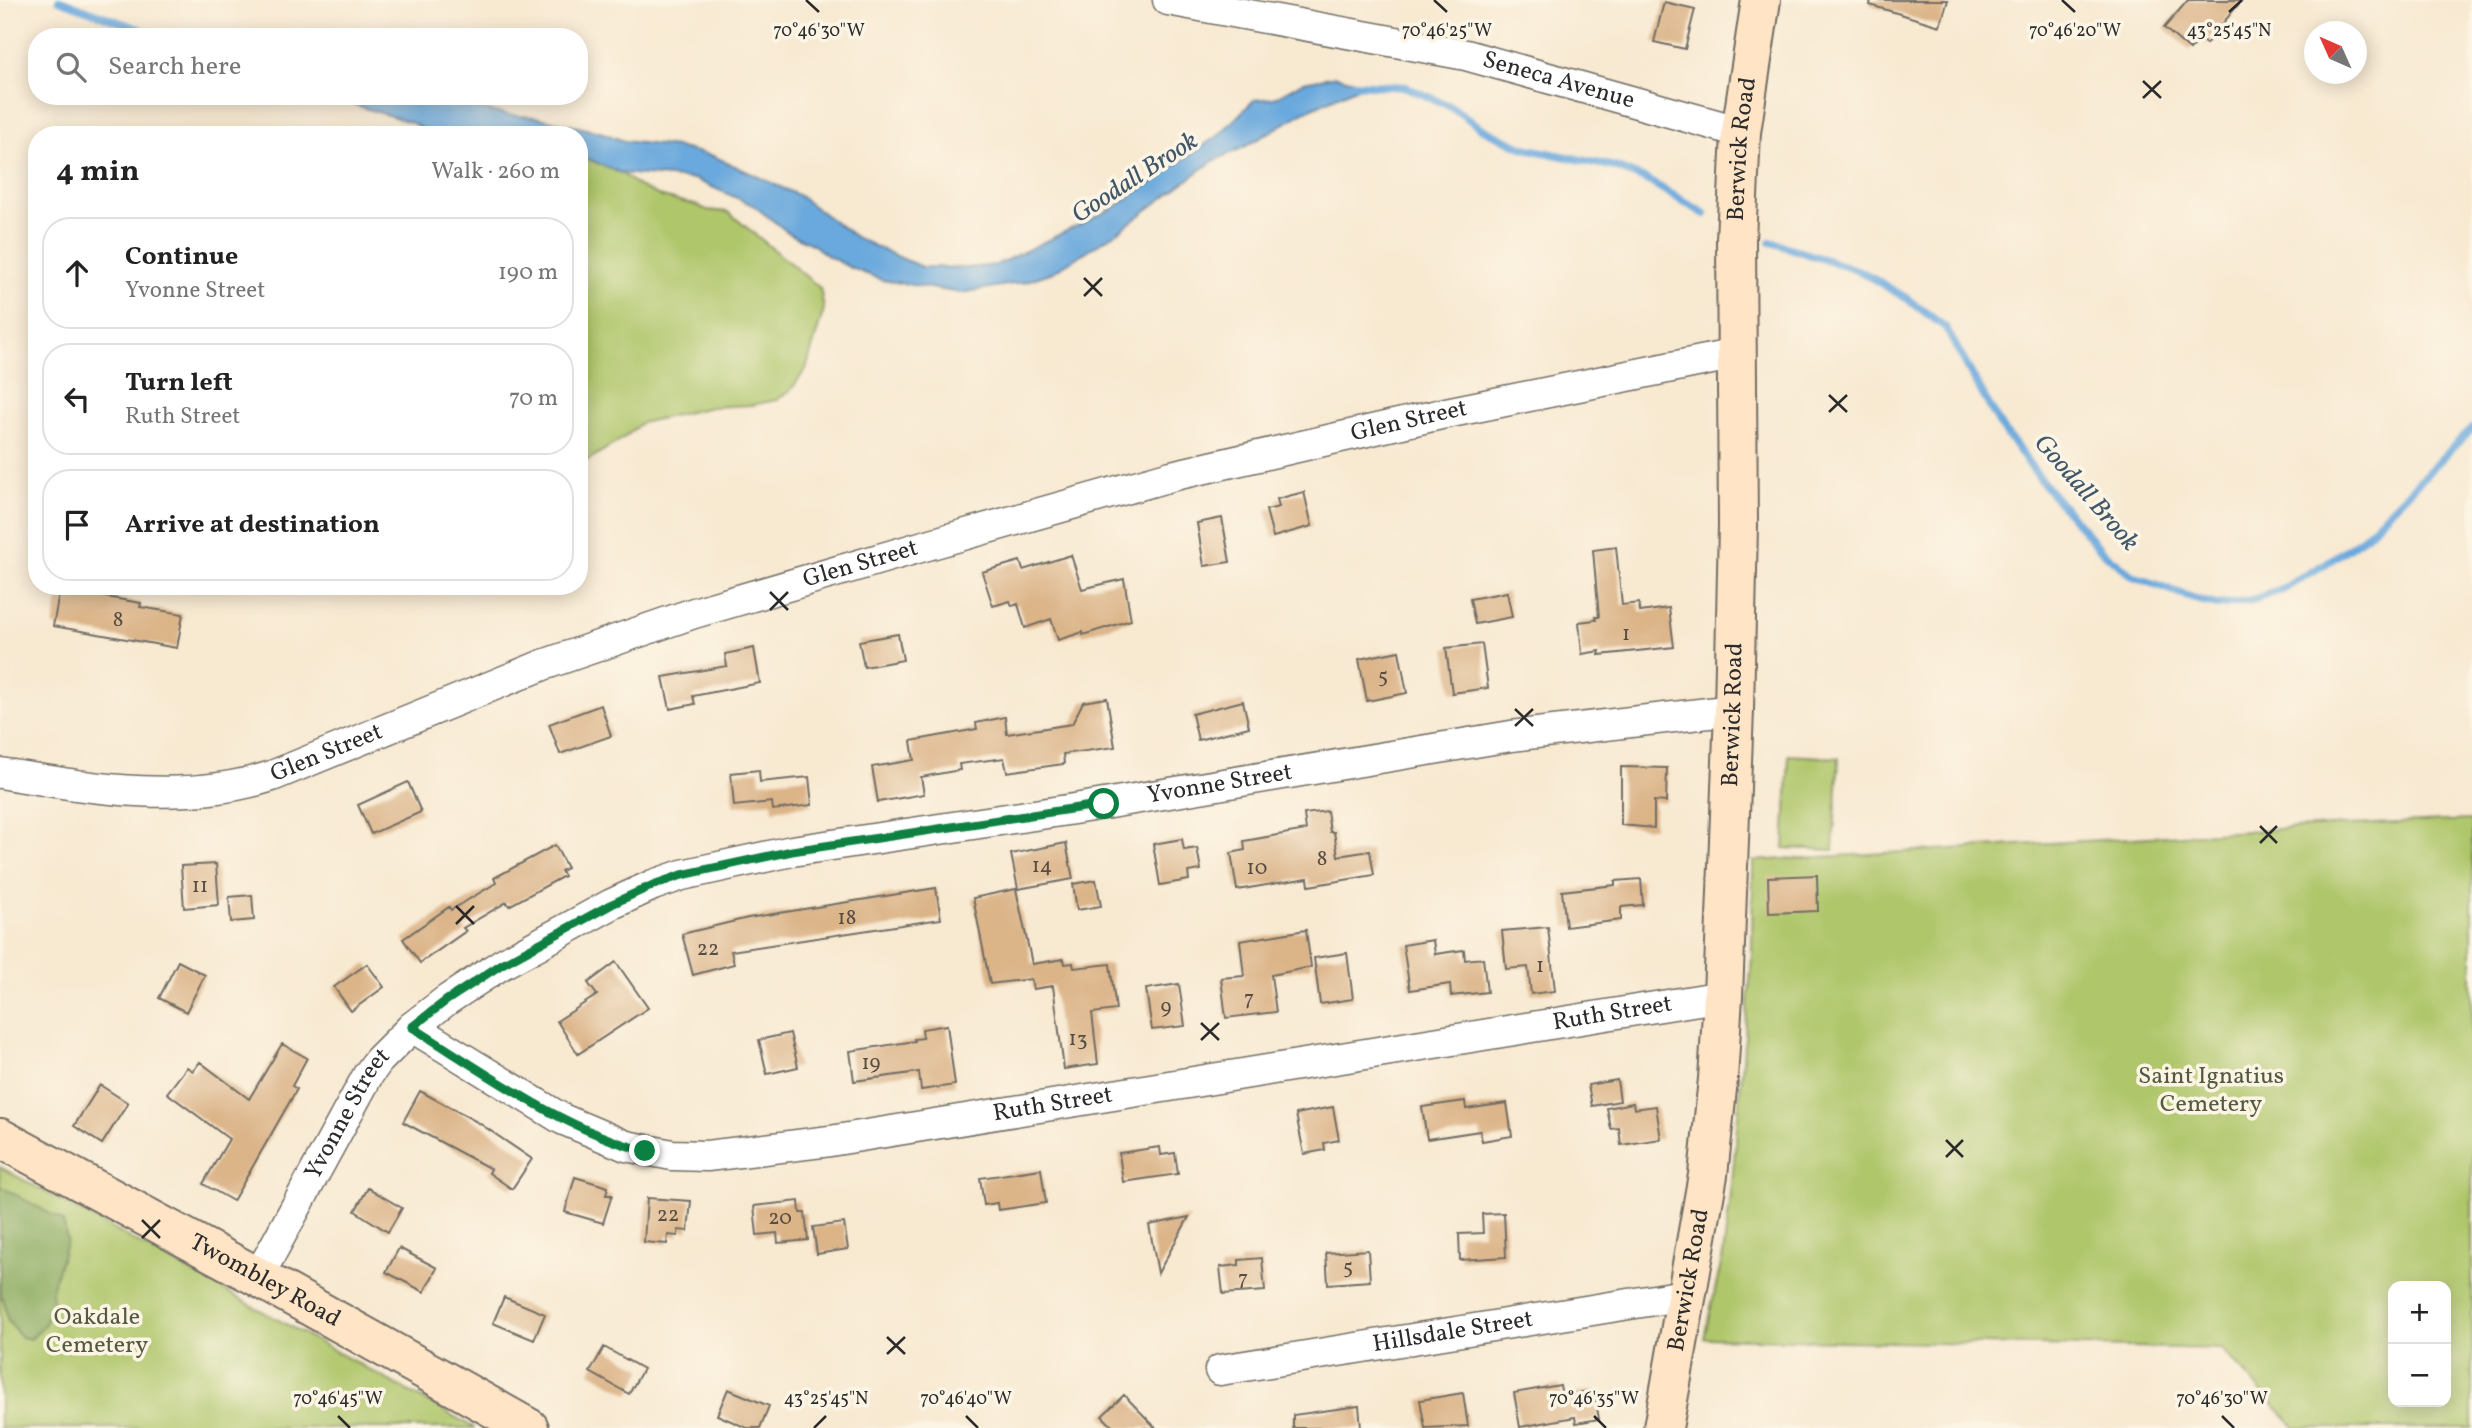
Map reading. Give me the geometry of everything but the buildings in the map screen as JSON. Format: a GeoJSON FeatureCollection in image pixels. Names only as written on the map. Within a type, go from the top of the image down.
{"type":"FeatureCollection","features":[{"type":"Feature","properties":{"kind":"street","name":"Seneca Avenue"},"geometry":{"type":"LineString","coordinates":[[1168,0],[1466,55],[1741,132]]}},
{"type":"Feature","properties":{"kind":"street","name":"Berwick Road"},"geometry":{"type":"LineString","coordinates":[[1662,1428],[1710,1162],[1723,996],[1738,525],[1736,240],[1741,132],[1761,0]]}},
{"type":"Feature","properties":{"kind":"street","name":"Glen Street"},"geometry":{"type":"LineString","coordinates":[[0,774],[70,784],[172,792],[204,792],[246,785],[543,665],[746,598],[1171,476],[1446,413],[1736,354]]}},
{"type":"Feature","properties":{"kind":"street","name":"Yvonne Street"},"geometry":{"type":"LineString","coordinates":[[258,1277],[368,1075],[384,1054],[412,1027],[447,1000],[502,964],[612,904],[663,881],[731,863],[804,849],[1074,809],[1511,736],[1734,710]]}},
{"type":"Feature","properties":{"kind":"street","name":"Ruth Street"},"geometry":{"type":"LineString","coordinates":[[412,1027],[573,1125],[608,1140],[645,1151],[707,1156],[830,1141],[1723,996]]}},
{"type":"Feature","properties":{"kind":"street","name":"Twombley Road"},"geometry":{"type":"LineString","coordinates":[[0,1138],[258,1277],[529,1428]]}},
{"type":"Feature","properties":{"kind":"street","name":"Hillsdale Street"},"geometry":{"type":"LineString","coordinates":[[1220,1370],[1685,1295]]}},
{"type":"Feature","properties":{"kind":"green space"},"geometry":{"type":"Polygon","coordinates":[[[588,159],[621,173],[638,186],[662,197],[707,210],[728,212],[820,288],[824,309],[806,369],[790,391],[776,400],[752,405],[711,407],[641,423],[625,437],[588,460],[588,159]]]}},
{"type":"Feature","properties":{"kind":"green space"},"geometry":{"type":"Polygon","coordinates":[[[1789,755],[1839,758],[1833,850],[1784,848],[1789,755]]]}},
{"type":"Feature","properties":{"kind":"green space","name":"Saint Ignatius Cemetery"},"geometry":{"type":"Polygon","coordinates":[[[2472,820],[2472,1428],[2296,1428],[2222,1349],[1704,1338],[1723,1255],[1731,1195],[1752,958],[1753,861],[2347,825],[2472,820]]]}},
{"type":"Feature","properties":{"kind":"green space","name":"Oakdale Cemetery"},"geometry":{"type":"Polygon","coordinates":[[[0,1167],[475,1428],[0,1428],[0,1167]]]}},
{"type":"Feature","properties":{"kind":"green space"},"geometry":{"type":"Polygon","coordinates":[[[0,1186],[63,1221],[67,1241],[52,1287],[53,1309],[44,1325],[31,1339],[21,1337],[8,1321],[0,1295],[0,1186]]]}},
{"type":"Feature","properties":{"kind":"water"},"geometry":{"type":"Polygon","coordinates":[[[1336,76],[1364,84],[1306,111],[1244,147],[1213,161],[1119,231],[1053,272],[1024,282],[961,293],[882,280],[849,267],[814,245],[790,234],[753,205],[694,179],[621,173],[588,159],[588,129],[624,141],[676,147],[713,156],[798,195],[857,238],[922,267],[968,268],[996,265],[1114,208],[1220,134],[1254,100],[1274,98],[1303,82],[1336,76]]]}},
{"type":"Feature","properties":{"kind":"water"},"geometry":{"type":"Polygon","coordinates":[[[355,105],[460,105],[509,115],[536,117],[574,126],[417,126],[355,105]]]}},
{"type":"Feature","properties":{"kind":"waterway","name":"Goodall Brook"},"geometry":{"type":"LineString","coordinates":[[59,0],[136,28]]}},
{"type":"Feature","properties":{"kind":"waterway","name":"Goodall Brook"},"geometry":{"type":"LineString","coordinates":[[1354,84],[1406,87],[1452,107],[1481,128],[1524,148],[1615,167],[1647,180],[1705,214]]}},
{"type":"Feature","properties":{"kind":"waterway","name":"Goodall Brook"},"geometry":{"type":"LineString","coordinates":[[1771,242],[1860,271],[1906,298],[1945,327],[2000,425],[2047,488],[2101,550],[2133,576],[2198,600],[2217,605],[2252,600],[2281,590],[2325,564],[2363,538],[2472,428]]}},
{"type":"Feature","properties":{"kind":"route"},"geometry":{"type":"LineString","coordinates":[[645,1151],[608,1140],[562,1119],[412,1027],[502,964],[612,904],[682,875],[792,851],[1104,804]]}}]}
